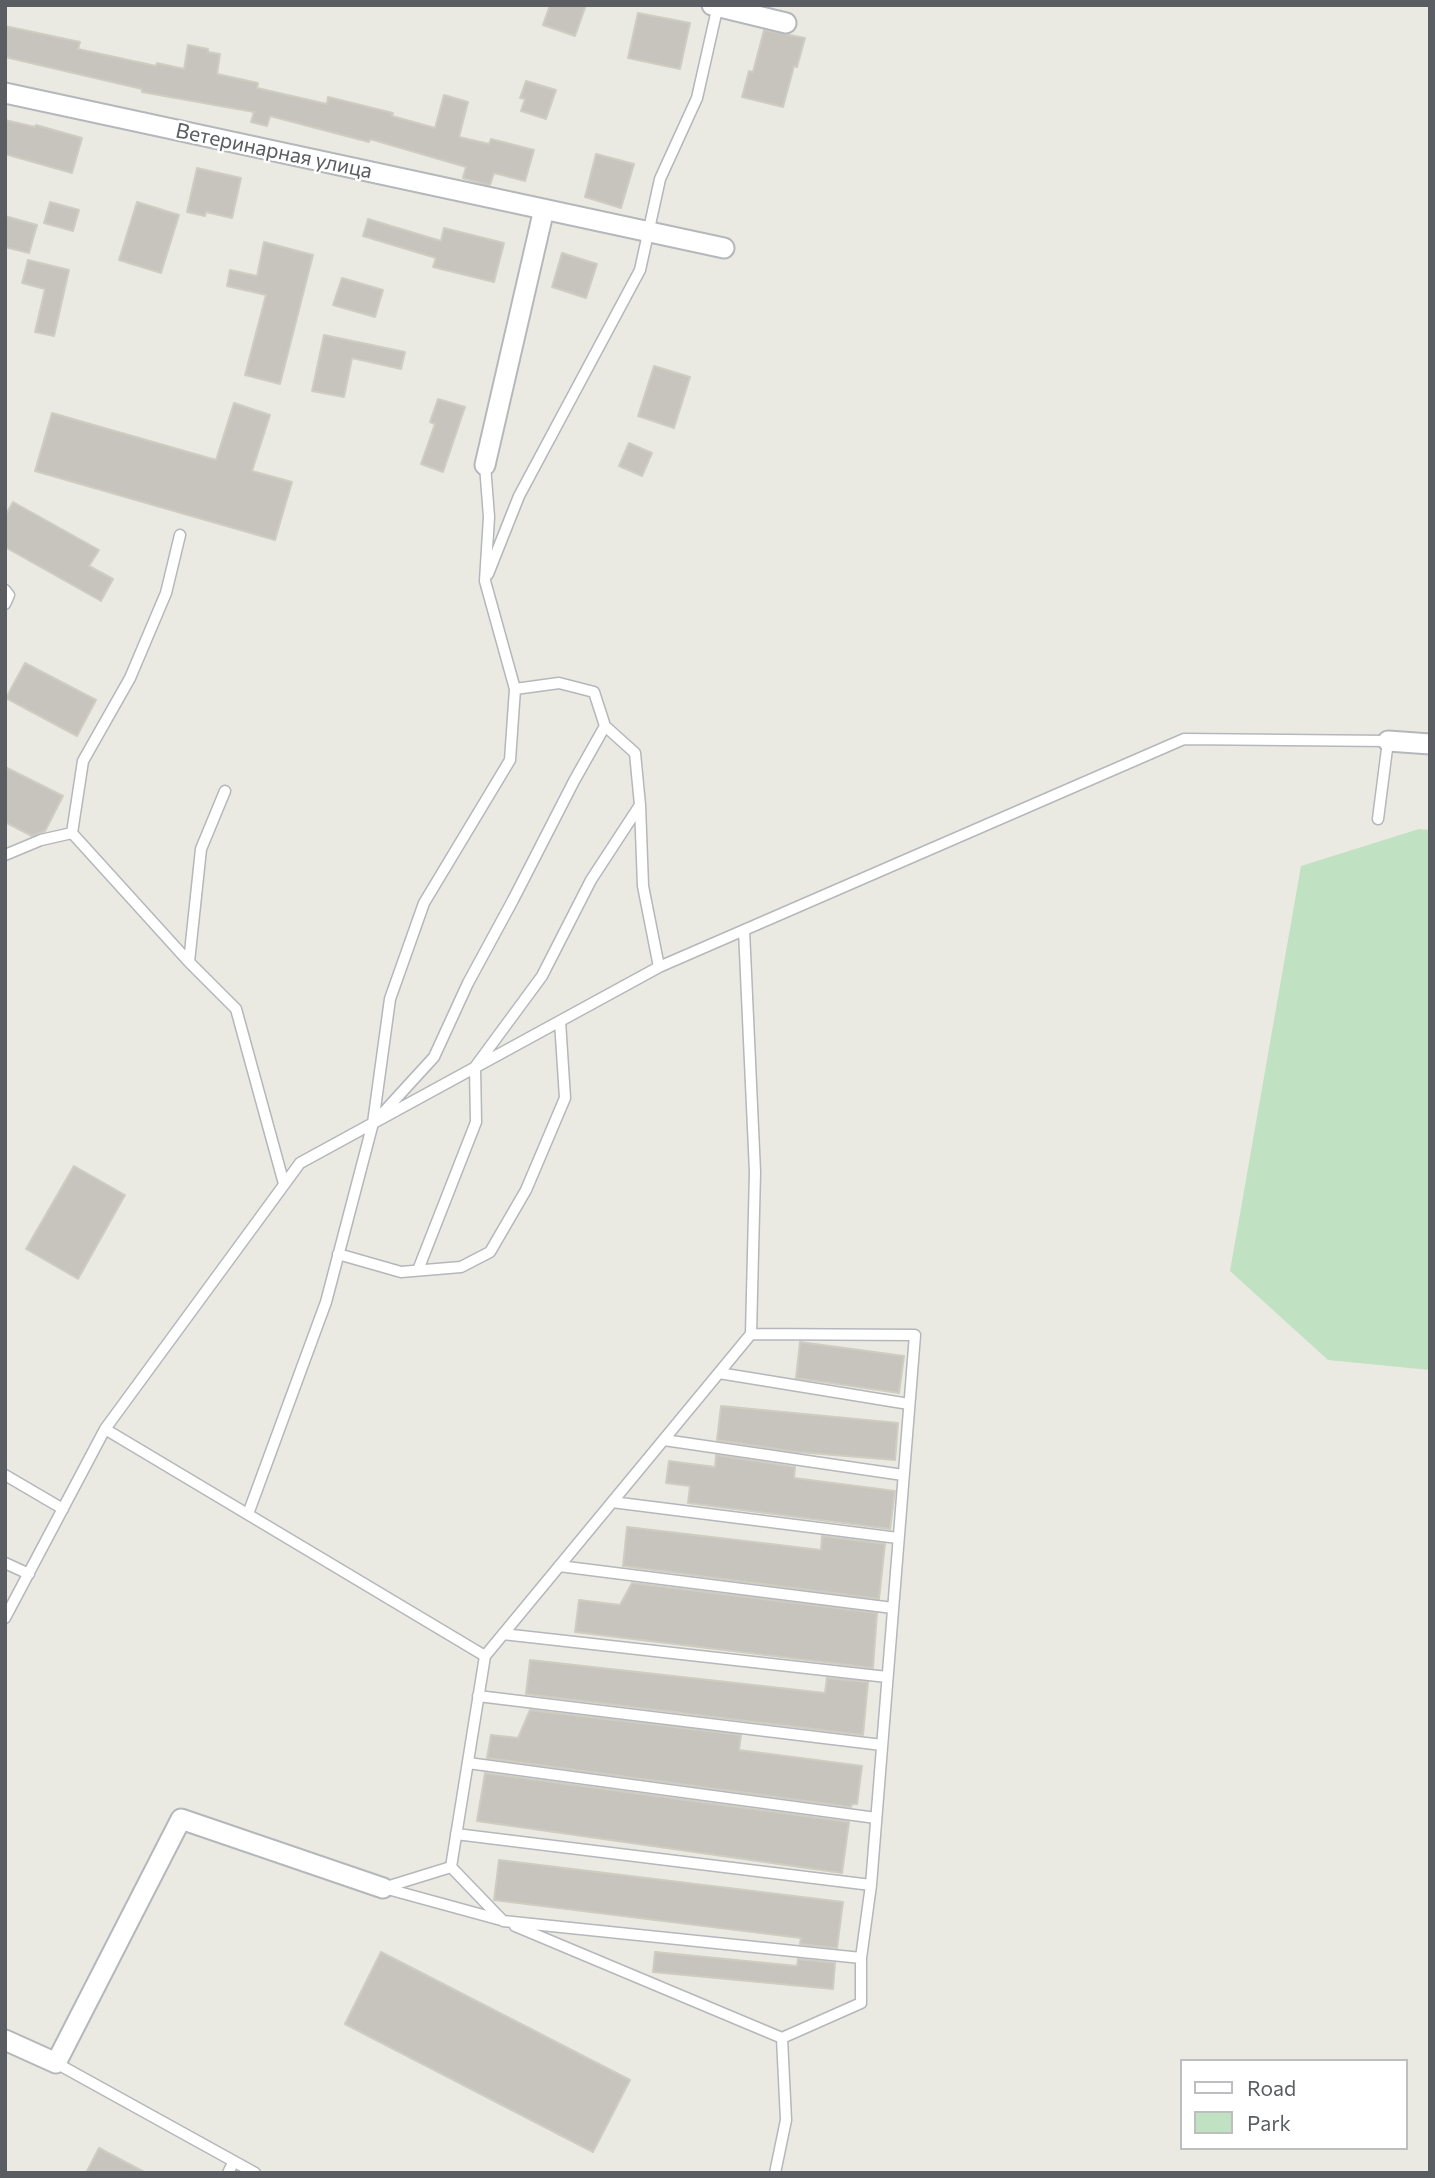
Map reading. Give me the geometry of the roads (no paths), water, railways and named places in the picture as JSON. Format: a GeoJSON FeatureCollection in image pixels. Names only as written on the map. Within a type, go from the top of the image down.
{"type":"FeatureCollection","features":[{"type":"Feature","properties":{"kind":"street"},"geometry":{"type":"LineString","coordinates":[[716,6],[786,23]]}},
{"type":"Feature","properties":{"kind":"street","name":"Ветеринарная улица"},"geometry":{"type":"LineString","coordinates":[[5,93],[724,248]]}},
{"type":"Feature","properties":{"kind":"street"},"geometry":{"type":"LineString","coordinates":[[485,465],[544,209]]}},
{"type":"Feature","properties":{"kind":"street"},"geometry":{"type":"LineString","coordinates":[[1388,741],[1430,744]]}},
{"type":"Feature","properties":{"kind":"street"},"geometry":{"type":"LineString","coordinates":[[6,2044],[56,2063],[181,1819],[383,1888]]}},
{"type":"Feature","properties":{"kind":"lane"},"geometry":{"type":"LineString","coordinates":[[485,581],[519,496],[640,270],[660,179],[697,98],[716,6]]}},
{"type":"Feature","properties":{"kind":"lane"},"geometry":{"type":"LineString","coordinates":[[248,1514],[326,1302],[373,1123],[390,999],[424,903],[510,760],[514,689],[485,581],[489,517],[485,465]]}},
{"type":"Feature","properties":{"kind":"lane"},"geometry":{"type":"LineString","coordinates":[[72,833],[83,761],[130,678],[166,593],[180,535]]}},
{"type":"Feature","properties":{"kind":"lane"},"geometry":{"type":"LineString","coordinates":[[5,590],[9,595],[5,604]]}},
{"type":"Feature","properties":{"kind":"lane"},"geometry":{"type":"LineString","coordinates":[[514,689],[559,683],[594,692],[605,726],[635,753],[643,886],[659,967]]}},
{"type":"Feature","properties":{"kind":"lane"},"geometry":{"type":"LineString","coordinates":[[373,1123],[434,1057],[468,983],[605,726]]}},
{"type":"Feature","properties":{"kind":"lane"},"geometry":{"type":"LineString","coordinates":[[5,1618],[105,1429],[300,1163],[659,967],[1184,740],[1388,741],[1378,819]]}},
{"type":"Feature","properties":{"kind":"lane"},"geometry":{"type":"LineString","coordinates":[[189,961],[201,849],[225,791]]}},
{"type":"Feature","properties":{"kind":"lane"},"geometry":{"type":"LineString","coordinates":[[418,1270],[475,1122],[475,1067],[542,976],[591,880],[640,806]]}},
{"type":"Feature","properties":{"kind":"lane"},"geometry":{"type":"LineString","coordinates":[[5,855],[41,840],[72,833]]}},
{"type":"Feature","properties":{"kind":"lane"},"geometry":{"type":"LineString","coordinates":[[72,833],[236,1009],[284,1184]]}},
{"type":"Feature","properties":{"kind":"lane"},"geometry":{"type":"LineString","coordinates":[[451,1867],[485,1656],[751,1334],[755,1172],[744,930]]}},
{"type":"Feature","properties":{"kind":"lane"},"geometry":{"type":"LineString","coordinates":[[338,1254],[401,1272],[461,1268],[490,1252],[526,1190],[565,1098],[560,1021]]}},
{"type":"Feature","properties":{"kind":"lane"},"geometry":{"type":"LineString","coordinates":[[383,1888],[503,1921],[782,2038],[861,2003],[861,1958],[871,1885],[915,1335],[751,1334]]}},
{"type":"Feature","properties":{"kind":"lane"},"geometry":{"type":"LineString","coordinates":[[719,1373],[909,1404]]}},
{"type":"Feature","properties":{"kind":"lane"},"geometry":{"type":"LineString","coordinates":[[105,1429],[485,1656]]}},
{"type":"Feature","properties":{"kind":"lane"},"geometry":{"type":"LineString","coordinates":[[664,1440],[903,1475]]}},
{"type":"Feature","properties":{"kind":"lane"},"geometry":{"type":"LineString","coordinates":[[5,1475],[63,1509]]}},
{"type":"Feature","properties":{"kind":"lane"},"geometry":{"type":"LineString","coordinates":[[612,1502],[898,1538]]}},
{"type":"Feature","properties":{"kind":"lane"},"geometry":{"type":"LineString","coordinates":[[5,1563],[29,1574]]}},
{"type":"Feature","properties":{"kind":"lane"},"geometry":{"type":"LineString","coordinates":[[559,1566],[893,1608]]}},
{"type":"Feature","properties":{"kind":"lane"},"geometry":{"type":"LineString","coordinates":[[503,1634],[887,1677]]}},
{"type":"Feature","properties":{"kind":"lane"},"geometry":{"type":"LineString","coordinates":[[478,1696],[882,1745]]}},
{"type":"Feature","properties":{"kind":"lane"},"geometry":{"type":"LineString","coordinates":[[468,1763],[876,1818]]}},
{"type":"Feature","properties":{"kind":"lane"},"geometry":{"type":"LineString","coordinates":[[456,1833],[871,1885]]}},
{"type":"Feature","properties":{"kind":"lane"},"geometry":{"type":"LineString","coordinates":[[383,1888],[451,1867]]}},
{"type":"Feature","properties":{"kind":"lane"},"geometry":{"type":"LineString","coordinates":[[451,1867],[503,1921],[861,1958]]}},
{"type":"Feature","properties":{"kind":"lane"},"geometry":{"type":"LineString","coordinates":[[775,2173],[786,2120],[782,2038]]}},
{"type":"Feature","properties":{"kind":"lane"},"geometry":{"type":"LineString","coordinates":[[56,2063],[255,2173]]}},
{"type":"Feature","properties":{"kind":"lane"},"geometry":{"type":"LineString","coordinates":[[228,2173],[234,2161]]}}]}
